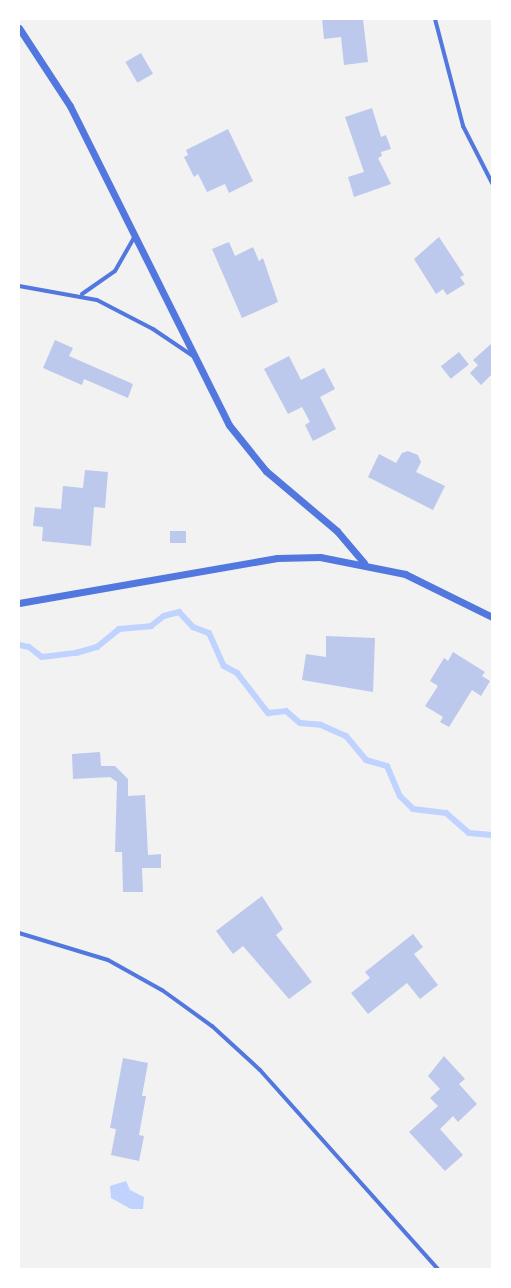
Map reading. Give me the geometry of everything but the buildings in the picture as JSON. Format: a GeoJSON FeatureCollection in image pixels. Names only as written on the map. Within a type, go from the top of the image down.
{"type":"FeatureCollection","features":[{"type":"Feature","properties":{"kind":"street"},"geometry":{"type":"LineString","coordinates":[[434,19],[463,126],[492,183]]}},
{"type":"Feature","properties":{"kind":"street"},"geometry":{"type":"LineString","coordinates":[[19,28],[70,106],[135,234],[215,401],[244,447],[274,479],[337,531],[364,563]]}},
{"type":"Feature","properties":{"kind":"street"},"geometry":{"type":"LineString","coordinates":[[81,295],[115,271],[135,234]]}},
{"type":"Feature","properties":{"kind":"street"},"geometry":{"type":"LineString","coordinates":[[19,286],[81,295],[134,318],[194,356]]}},
{"type":"Feature","properties":{"kind":"street"},"geometry":{"type":"LineString","coordinates":[[19,603],[277,558],[320,557],[364,563],[433,585],[492,617]]}},
{"type":"Feature","properties":{"kind":"street"},"geometry":{"type":"LineString","coordinates":[[19,933],[108,960],[162,990],[212,1026],[260,1070],[438,1269]]}},
{"type":"Feature","properties":{"kind":"water"},"geometry":{"type":"Polygon","coordinates":[[[126,1181],[130,1190],[144,1197],[143,1209],[131,1209],[111,1198],[110,1186],[126,1181]]]}},
{"type":"Feature","properties":{"kind":"waterway"},"geometry":{"type":"LineString","coordinates":[[19,645],[29,647],[42,657],[76,653],[97,647],[119,629],[151,626],[164,616],[179,612],[193,627],[209,633],[224,666],[237,673],[268,713],[286,711],[300,723],[321,725],[346,736],[366,760],[387,766],[400,796],[413,809],[446,813],[469,833],[492,835]]}}]}
